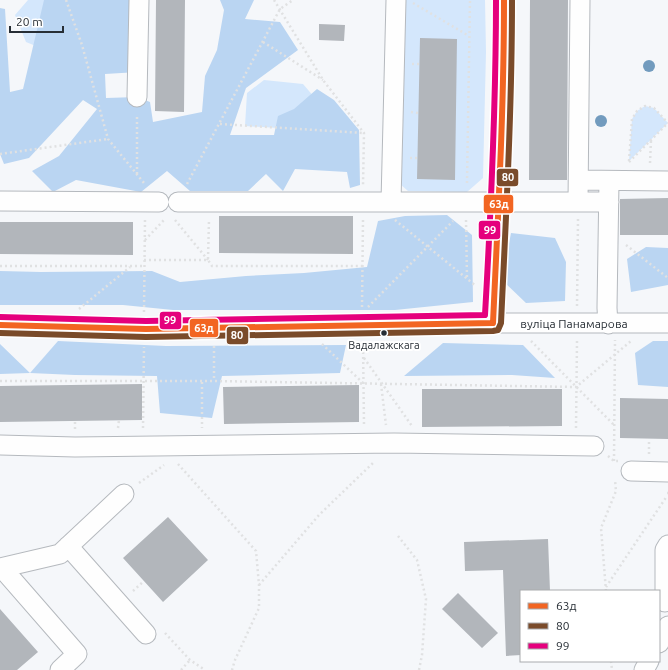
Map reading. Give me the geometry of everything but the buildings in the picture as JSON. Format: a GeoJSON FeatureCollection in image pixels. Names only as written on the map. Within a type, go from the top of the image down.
{"type":"FeatureCollection","features":[{"type":"Feature","properties":{"kind":"street"},"geometry":{"type":"LineString","coordinates":[[137,97],[139,0]]}},
{"type":"Feature","properties":{"kind":"street"},"geometry":{"type":"LineString","coordinates":[[392,210],[396,0]]}},
{"type":"Feature","properties":{"kind":"street"},"geometry":{"type":"LineString","coordinates":[[492,323],[500,202],[504,0]]}},
{"type":"Feature","properties":{"kind":"street"},"geometry":{"type":"LineString","coordinates":[[578,202],[580,0]]}},
{"type":"Feature","properties":{"kind":"street"},"geometry":{"type":"LineString","coordinates":[[578,180],[659,181]]}},
{"type":"Feature","properties":{"kind":"street"},"geometry":{"type":"LineString","coordinates":[[609,181],[608,202],[611,332]]}},
{"type":"Feature","properties":{"kind":"street"},"geometry":{"type":"LineString","coordinates":[[0,201],[152,208]]}},
{"type":"Feature","properties":{"kind":"street"},"geometry":{"type":"LineString","coordinates":[[178,202],[363,202],[392,210],[466,209],[500,202],[608,202]]}},
{"type":"Feature","properties":{"kind":"street","name":"вуліца Панамарова"},"geometry":{"type":"LineString","coordinates":[[0,325],[145,336],[492,323],[611,332],[668,324]]}},
{"type":"Feature","properties":{"kind":"street"},"geometry":{"type":"LineString","coordinates":[[0,445],[75,447],[394,443],[594,446]]}},
{"type":"Feature","properties":{"kind":"street"},"geometry":{"type":"LineString","coordinates":[[630,471],[668,472]]}},
{"type":"Feature","properties":{"kind":"street"},"geometry":{"type":"LineString","coordinates":[[60,670],[77,654],[1,568],[60,554],[124,494]]}},
{"type":"Feature","properties":{"kind":"street"},"geometry":{"type":"LineString","coordinates":[[664,602],[665,550],[668,545]]}},
{"type":"Feature","properties":{"kind":"street"},"geometry":{"type":"LineString","coordinates":[[68,546],[146,634]]}},
{"type":"Feature","properties":{"kind":"street"},"geometry":{"type":"LineString","coordinates":[[660,640],[668,626]]}},
{"type":"Feature","properties":{"kind":"path"},"geometry":{"type":"LineString","coordinates":[[0,154],[108,139],[82,45],[66,0]]}},
{"type":"Feature","properties":{"kind":"path"},"geometry":{"type":"LineString","coordinates":[[274,0],[323,80],[364,133],[362,312],[455,219]]}},
{"type":"Feature","properties":{"kind":"path"},"geometry":{"type":"LineString","coordinates":[[145,240],[170,214],[178,202],[280,9],[293,0]]}},
{"type":"Feature","properties":{"kind":"path"},"geometry":{"type":"LineString","coordinates":[[408,0],[469,36]]}},
{"type":"Feature","properties":{"kind":"path"},"geometry":{"type":"LineString","coordinates":[[467,279],[466,209],[470,0]]}},
{"type":"Feature","properties":{"kind":"path"},"geometry":{"type":"LineString","coordinates":[[262,42],[323,80]]}},
{"type":"Feature","properties":{"kind":"path"},"geometry":{"type":"LineString","coordinates":[[137,97],[137,175]]}},
{"type":"Feature","properties":{"kind":"path"},"geometry":{"type":"LineString","coordinates":[[645,106],[654,108],[668,123],[651,140],[629,161],[632,119],[636,111],[645,106]]}},
{"type":"Feature","properties":{"kind":"path"},"geometry":{"type":"LineString","coordinates":[[220,124],[364,133]]}},
{"type":"Feature","properties":{"kind":"path"},"geometry":{"type":"LineString","coordinates":[[651,140],[659,181]]}},
{"type":"Feature","properties":{"kind":"path"},"geometry":{"type":"LineString","coordinates":[[577,312],[578,202]]}},
{"type":"Feature","properties":{"kind":"path"},"geometry":{"type":"LineString","coordinates":[[143,431],[145,336],[144,260],[145,240],[152,208]]}},
{"type":"Feature","properties":{"kind":"path"},"geometry":{"type":"LineString","coordinates":[[392,210],[427,247],[493,299]]}},
{"type":"Feature","properties":{"kind":"path"},"geometry":{"type":"LineString","coordinates":[[209,215],[208,260],[212,266],[362,266]]}},
{"type":"Feature","properties":{"kind":"path"},"geometry":{"type":"LineString","coordinates":[[622,241],[668,278]]}},
{"type":"Feature","properties":{"kind":"path"},"geometry":{"type":"LineString","coordinates":[[144,260],[208,260]]}},
{"type":"Feature","properties":{"kind":"path"},"geometry":{"type":"LineString","coordinates":[[0,266],[144,266]]}},
{"type":"Feature","properties":{"kind":"path"},"geometry":{"type":"LineString","coordinates":[[77,310],[131,266]]}},
{"type":"Feature","properties":{"kind":"path"},"geometry":{"type":"LineString","coordinates":[[611,332],[615,355],[614,461]]}},
{"type":"Feature","properties":{"kind":"path"},"geometry":{"type":"LineString","coordinates":[[527,338],[614,425]]}},
{"type":"Feature","properties":{"kind":"path"},"geometry":{"type":"LineString","coordinates":[[316,339],[363,384]]}},
{"type":"Feature","properties":{"kind":"path"},"geometry":{"type":"LineString","coordinates":[[363,340],[364,432]]}},
{"type":"Feature","properties":{"kind":"path"},"geometry":{"type":"LineString","coordinates":[[576,433],[577,340]]}},
{"type":"Feature","properties":{"kind":"path"},"geometry":{"type":"LineString","coordinates":[[0,381],[143,381],[576,387],[631,341]]}},
{"type":"Feature","properties":{"kind":"path"},"geometry":{"type":"LineString","coordinates":[[214,342],[214,382]]}},
{"type":"Feature","properties":{"kind":"path"},"geometry":{"type":"LineString","coordinates":[[363,358],[412,426]]}},
{"type":"Feature","properties":{"kind":"path"},"geometry":{"type":"LineString","coordinates":[[259,585],[319,515],[394,443],[386,432],[382,384]]}},
{"type":"Feature","properties":{"kind":"path"},"geometry":{"type":"LineString","coordinates":[[118,431],[119,420]]}},
{"type":"Feature","properties":{"kind":"path"},"geometry":{"type":"LineString","coordinates":[[74,431],[75,421]]}},
{"type":"Feature","properties":{"kind":"path"},"geometry":{"type":"LineString","coordinates":[[649,438],[649,461]]}},
{"type":"Feature","properties":{"kind":"path"},"geometry":{"type":"LineString","coordinates":[[173,458],[256,551],[259,585],[259,608],[235,660],[232,670]]}},
{"type":"Feature","properties":{"kind":"path"},"geometry":{"type":"LineString","coordinates":[[606,587],[601,528],[616,491]]}},
{"type":"Feature","properties":{"kind":"path"},"geometry":{"type":"LineString","coordinates":[[606,587],[668,496]]}},
{"type":"Feature","properties":{"kind":"path"},"geometry":{"type":"LineString","coordinates":[[398,536],[417,560],[426,599],[422,656],[419,670]]}},
{"type":"Feature","properties":{"kind":"path"},"geometry":{"type":"LineString","coordinates":[[146,634],[157,624],[190,660],[205,670]]}},
{"type":"Feature","properties":{"kind":"path"},"geometry":{"type":"LineString","coordinates":[[181,670],[190,660]]}},
{"type":"Feature","properties":{"kind":"shaded area"},"geometry":{"type":"Polygon","coordinates":[[[28,0],[77,0],[53,53],[26,42],[15,15],[28,0]]]}},
{"type":"Feature","properties":{"kind":"shaded area"},"geometry":{"type":"Polygon","coordinates":[[[44,0],[139,0],[138,72],[105,74],[106,98],[137,97],[150,102],[153,122],[202,112],[205,76],[217,50],[224,10],[220,0],[254,0],[245,19],[280,22],[298,50],[246,88],[230,135],[274,135],[278,116],[294,109],[317,89],[334,100],[359,130],[360,185],[350,188],[347,172],[295,169],[283,191],[266,174],[248,191],[190,191],[167,171],[141,192],[76,180],[53,192],[32,171],[59,156],[97,109],[83,100],[29,158],[4,164],[0,154],[0,8],[5,9],[10,92],[23,89],[44,0]]]}},
{"type":"Feature","properties":{"kind":"shaded area"},"geometry":{"type":"Polygon","coordinates":[[[405,0],[485,0],[486,52],[483,178],[467,192],[408,191],[400,184],[405,0]]]}},
{"type":"Feature","properties":{"kind":"shaded area"},"geometry":{"type":"Polygon","coordinates":[[[264,80],[303,84],[315,98],[313,130],[245,126],[247,93],[264,80]]]}},
{"type":"Feature","properties":{"kind":"shaded area"},"geometry":{"type":"Polygon","coordinates":[[[645,106],[654,108],[668,123],[629,161],[632,119],[637,111],[645,106]]]}},
{"type":"Feature","properties":{"kind":"shaded area"},"geometry":{"type":"Polygon","coordinates":[[[447,215],[472,235],[473,302],[395,310],[173,310],[123,305],[0,305],[0,271],[152,271],[180,282],[367,267],[378,221],[405,216],[447,215]]]}},
{"type":"Feature","properties":{"kind":"shaded area"},"geometry":{"type":"Polygon","coordinates":[[[511,233],[555,238],[566,262],[565,301],[526,303],[502,280],[511,233]]]}},
{"type":"Feature","properties":{"kind":"shaded area"},"geometry":{"type":"Polygon","coordinates":[[[646,247],[668,248],[668,285],[631,292],[627,259],[646,247]]]}},
{"type":"Feature","properties":{"kind":"shaded area"},"geometry":{"type":"Polygon","coordinates":[[[58,341],[166,346],[346,345],[340,373],[222,376],[212,418],[160,413],[157,376],[30,373],[58,341]]]}},
{"type":"Feature","properties":{"kind":"shaded area"},"geometry":{"type":"Polygon","coordinates":[[[653,341],[668,341],[668,387],[638,385],[635,353],[653,341]]]}},
{"type":"Feature","properties":{"kind":"shaded area"},"geometry":{"type":"Polygon","coordinates":[[[443,343],[523,345],[555,378],[512,375],[404,376],[443,343]]]}},
{"type":"Feature","properties":{"kind":"shaded area"},"geometry":{"type":"Polygon","coordinates":[[[0,344],[30,373],[0,374],[0,344]]]}},
{"type":"Feature","properties":{"kind":"transit line","name":"99"},"geometry":{"type":"LineString","coordinates":[[0,317],[146,321],[485,315],[493,158],[496,0]]}},
{"type":"Feature","properties":{"kind":"transit line","name":"63д"},"geometry":{"type":"LineString","coordinates":[[0,325],[146,329],[493,323],[502,121],[504,0]]}},
{"type":"Feature","properties":{"kind":"transit line","name":"80"},"geometry":{"type":"LineString","coordinates":[[0,333],[146,337],[498,330],[501,323],[507,202],[512,0]]}},
{"type":"Feature","properties":{"kind":"place","name":"Вадалажскага"},"geometry":{"type":"Point","coordinates":[384,333]}}]}
